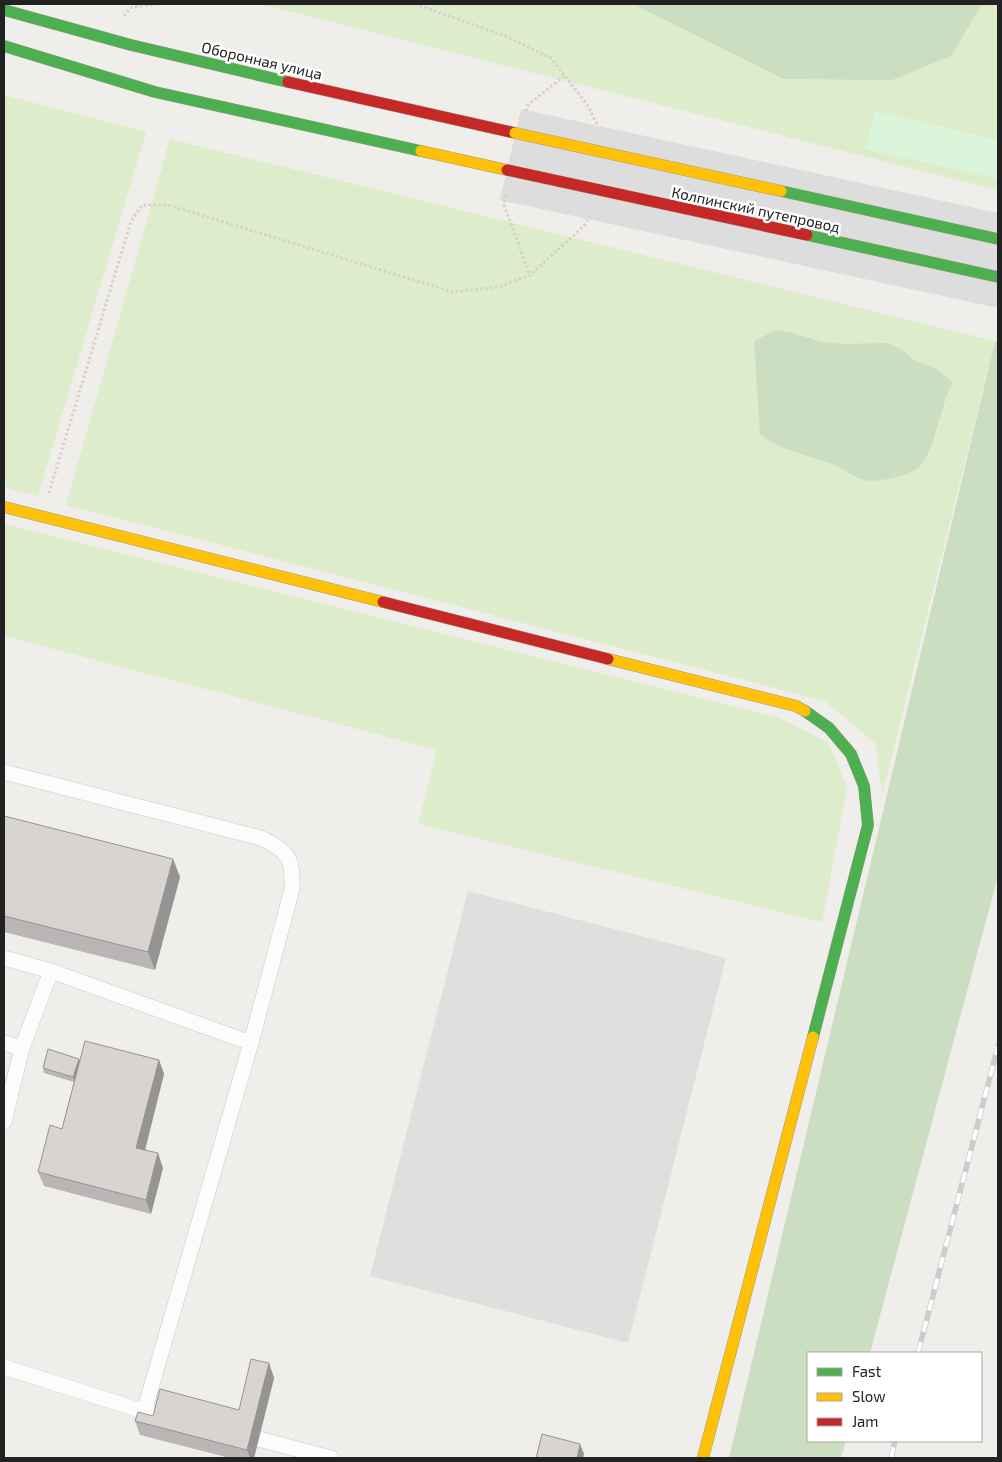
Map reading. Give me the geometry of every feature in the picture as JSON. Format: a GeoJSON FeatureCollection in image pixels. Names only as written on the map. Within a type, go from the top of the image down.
{"type":"FeatureCollection","features":[{"type":"Feature","properties":{"kind":"main road","name":"Оборонная улица"},"geometry":{"type":"LineString","coordinates":[[4,10],[77,31],[175,55],[514,133]]}},
{"type":"Feature","properties":{"kind":"main road","name":"Колпинский путепровод"},"geometry":{"type":"LineString","coordinates":[[4,46],[155,92],[998,277]]}},
{"type":"Feature","properties":{"kind":"main road","name":"Колпинский путепровод"},"geometry":{"type":"LineString","coordinates":[[514,133],[998,239]]}},
{"type":"Feature","properties":{"kind":"main road"},"geometry":{"type":"LineString","coordinates":[[4,507],[796,706],[833,730],[848,749],[859,766],[868,796],[868,825],[703,1458]]}},
{"type":"Feature","properties":{"kind":"lane"},"geometry":{"type":"LineString","coordinates":[[4,772],[261,838],[277,846],[292,865],[292,889],[251,1043],[144,1412]]}},
{"type":"Feature","properties":{"kind":"lane"},"geometry":{"type":"LineString","coordinates":[[4,958],[51,970],[251,1043]]}},
{"type":"Feature","properties":{"kind":"lane"},"geometry":{"type":"LineString","coordinates":[[4,1122],[22,1048],[51,970]]}},
{"type":"Feature","properties":{"kind":"lane"},"geometry":{"type":"LineString","coordinates":[[4,1043],[22,1048]]}},
{"type":"Feature","properties":{"kind":"lane"},"geometry":{"type":"LineString","coordinates":[[4,1367],[161,1416]]}},
{"type":"Feature","properties":{"kind":"lane"},"geometry":{"type":"LineString","coordinates":[[258,1439],[331,1458]]}},
{"type":"Feature","properties":{"kind":"path"},"geometry":{"type":"LineString","coordinates":[[122,21],[132,7],[157,4]]}},
{"type":"Feature","properties":{"kind":"path"},"geometry":{"type":"LineString","coordinates":[[528,105],[565,76]]}},
{"type":"Feature","properties":{"kind":"path"},"geometry":{"type":"LineString","coordinates":[[42,516],[131,222],[142,205],[168,206],[453,292],[499,287],[530,275],[504,205],[506,194]]}},
{"type":"Feature","properties":{"kind":"green space"},"geometry":{"type":"Polygon","coordinates":[[[260,4],[998,4],[998,190],[260,4]]]}},
{"type":"Feature","properties":{"kind":"green space"},"geometry":{"type":"Polygon","coordinates":[[[633,4],[982,4],[951,56],[892,80],[784,79],[633,4]]]}},
{"type":"Feature","properties":{"kind":"green space"},"geometry":{"type":"Polygon","coordinates":[[[4,95],[146,132],[38,496],[4,487],[4,95]]]}},
{"type":"Feature","properties":{"kind":"green space"},"geometry":{"type":"Polygon","coordinates":[[[875,111],[998,140],[998,179],[865,149],[875,111]]]}},
{"type":"Feature","properties":{"kind":"green space"},"geometry":{"type":"Polygon","coordinates":[[[170,139],[995,341],[882,796],[876,744],[825,701],[66,505],[170,139]]]}},
{"type":"Feature","properties":{"kind":"green space"},"geometry":{"type":"Polygon","coordinates":[[[776,330],[821,342],[844,344],[887,343],[901,349],[914,360],[936,369],[953,382],[944,402],[925,460],[919,467],[893,478],[864,480],[837,466],[778,445],[760,434],[754,341],[776,330]]]}},
{"type":"Feature","properties":{"kind":"green space"},"geometry":{"type":"Polygon","coordinates":[[[995,341],[998,342],[998,876],[870,1352],[807,1352],[807,1442],[846,1442],[841,1458],[729,1458],[995,341]]]}},
{"type":"Feature","properties":{"kind":"green space"},"geometry":{"type":"Polygon","coordinates":[[[4,524],[780,718],[829,743],[847,788],[822,922],[418,824],[437,750],[4,636],[4,524]]]}},
{"type":"Feature","properties":{"kind":"shaded area"},"geometry":{"type":"Polygon","coordinates":[[[468,891],[726,958],[628,1343],[370,1276],[468,891]]]}},
{"type":"Feature","properties":{"kind":"pier"},"geometry":{"type":"Polygon","coordinates":[[[521,109],[998,213],[998,308],[500,200],[521,109]]]}},
{"type":"Feature","properties":{"kind":"building"},"geometry":{"type":"Polygon","coordinates":[[[4,816],[173,859],[148,952],[4,916],[4,816]]]}},
{"type":"Feature","properties":{"kind":"building"},"geometry":{"type":"Polygon","coordinates":[[[85,1041],[159,1060],[136,1148],[158,1153],[146,1200],[38,1172],[50,1125],[62,1129],[85,1041]]]}},
{"type":"Feature","properties":{"kind":"building"},"geometry":{"type":"Polygon","coordinates":[[[48,1049],[79,1059],[73,1077],[43,1068],[48,1049]]]}},
{"type":"Feature","properties":{"kind":"building"},"geometry":{"type":"Polygon","coordinates":[[[251,1359],[269,1363],[247,1450],[135,1421],[138,1412],[153,1416],[160,1389],[239,1410],[251,1359]]]}},
{"type":"Feature","properties":{"kind":"building"},"geometry":{"type":"Polygon","coordinates":[[[542,1434],[580,1444],[577,1458],[536,1458],[542,1434]]]}},
{"type":"Feature","properties":{"kind":"railway"},"geometry":{"type":"LineString","coordinates":[[918,1352],[998,1046]]}},
{"type":"Feature","properties":{"kind":"railway"},"geometry":{"type":"LineString","coordinates":[[891,1458],[895,1442]]}},
{"type":"Feature","properties":{"kind":"traffic: fast"},"geometry":{"type":"LineString","coordinates":[[4,10],[131,45],[288,82]]}},
{"type":"Feature","properties":{"kind":"traffic: fast"},"geometry":{"type":"LineString","coordinates":[[4,46],[155,92],[421,151]]}},
{"type":"Feature","properties":{"kind":"traffic: fast"},"geometry":{"type":"LineString","coordinates":[[781,191],[998,239]]}},
{"type":"Feature","properties":{"kind":"traffic: fast"},"geometry":{"type":"LineString","coordinates":[[807,235],[998,277]]}},
{"type":"Feature","properties":{"kind":"traffic: fast"},"geometry":{"type":"LineString","coordinates":[[805,711],[829,728],[851,754],[864,786],[868,825],[813,1037]]}},
{"type":"Feature","properties":{"kind":"traffic: slow"},"geometry":{"type":"LineString","coordinates":[[515,133],[781,191]]}},
{"type":"Feature","properties":{"kind":"traffic: slow"},"geometry":{"type":"LineString","coordinates":[[421,151],[507,170]]}},
{"type":"Feature","properties":{"kind":"traffic: slow"},"geometry":{"type":"LineString","coordinates":[[4,507],[383,602]]}},
{"type":"Feature","properties":{"kind":"traffic: slow"},"geometry":{"type":"LineString","coordinates":[[608,659],[796,706],[805,711]]}},
{"type":"Feature","properties":{"kind":"traffic: slow"},"geometry":{"type":"LineString","coordinates":[[703,1458],[813,1037]]}},
{"type":"Feature","properties":{"kind":"traffic: jam"},"geometry":{"type":"LineString","coordinates":[[288,82],[515,133]]}},
{"type":"Feature","properties":{"kind":"traffic: jam"},"geometry":{"type":"LineString","coordinates":[[507,170],[807,235]]}},
{"type":"Feature","properties":{"kind":"traffic: jam"},"geometry":{"type":"LineString","coordinates":[[383,602],[608,659]]}}]}
